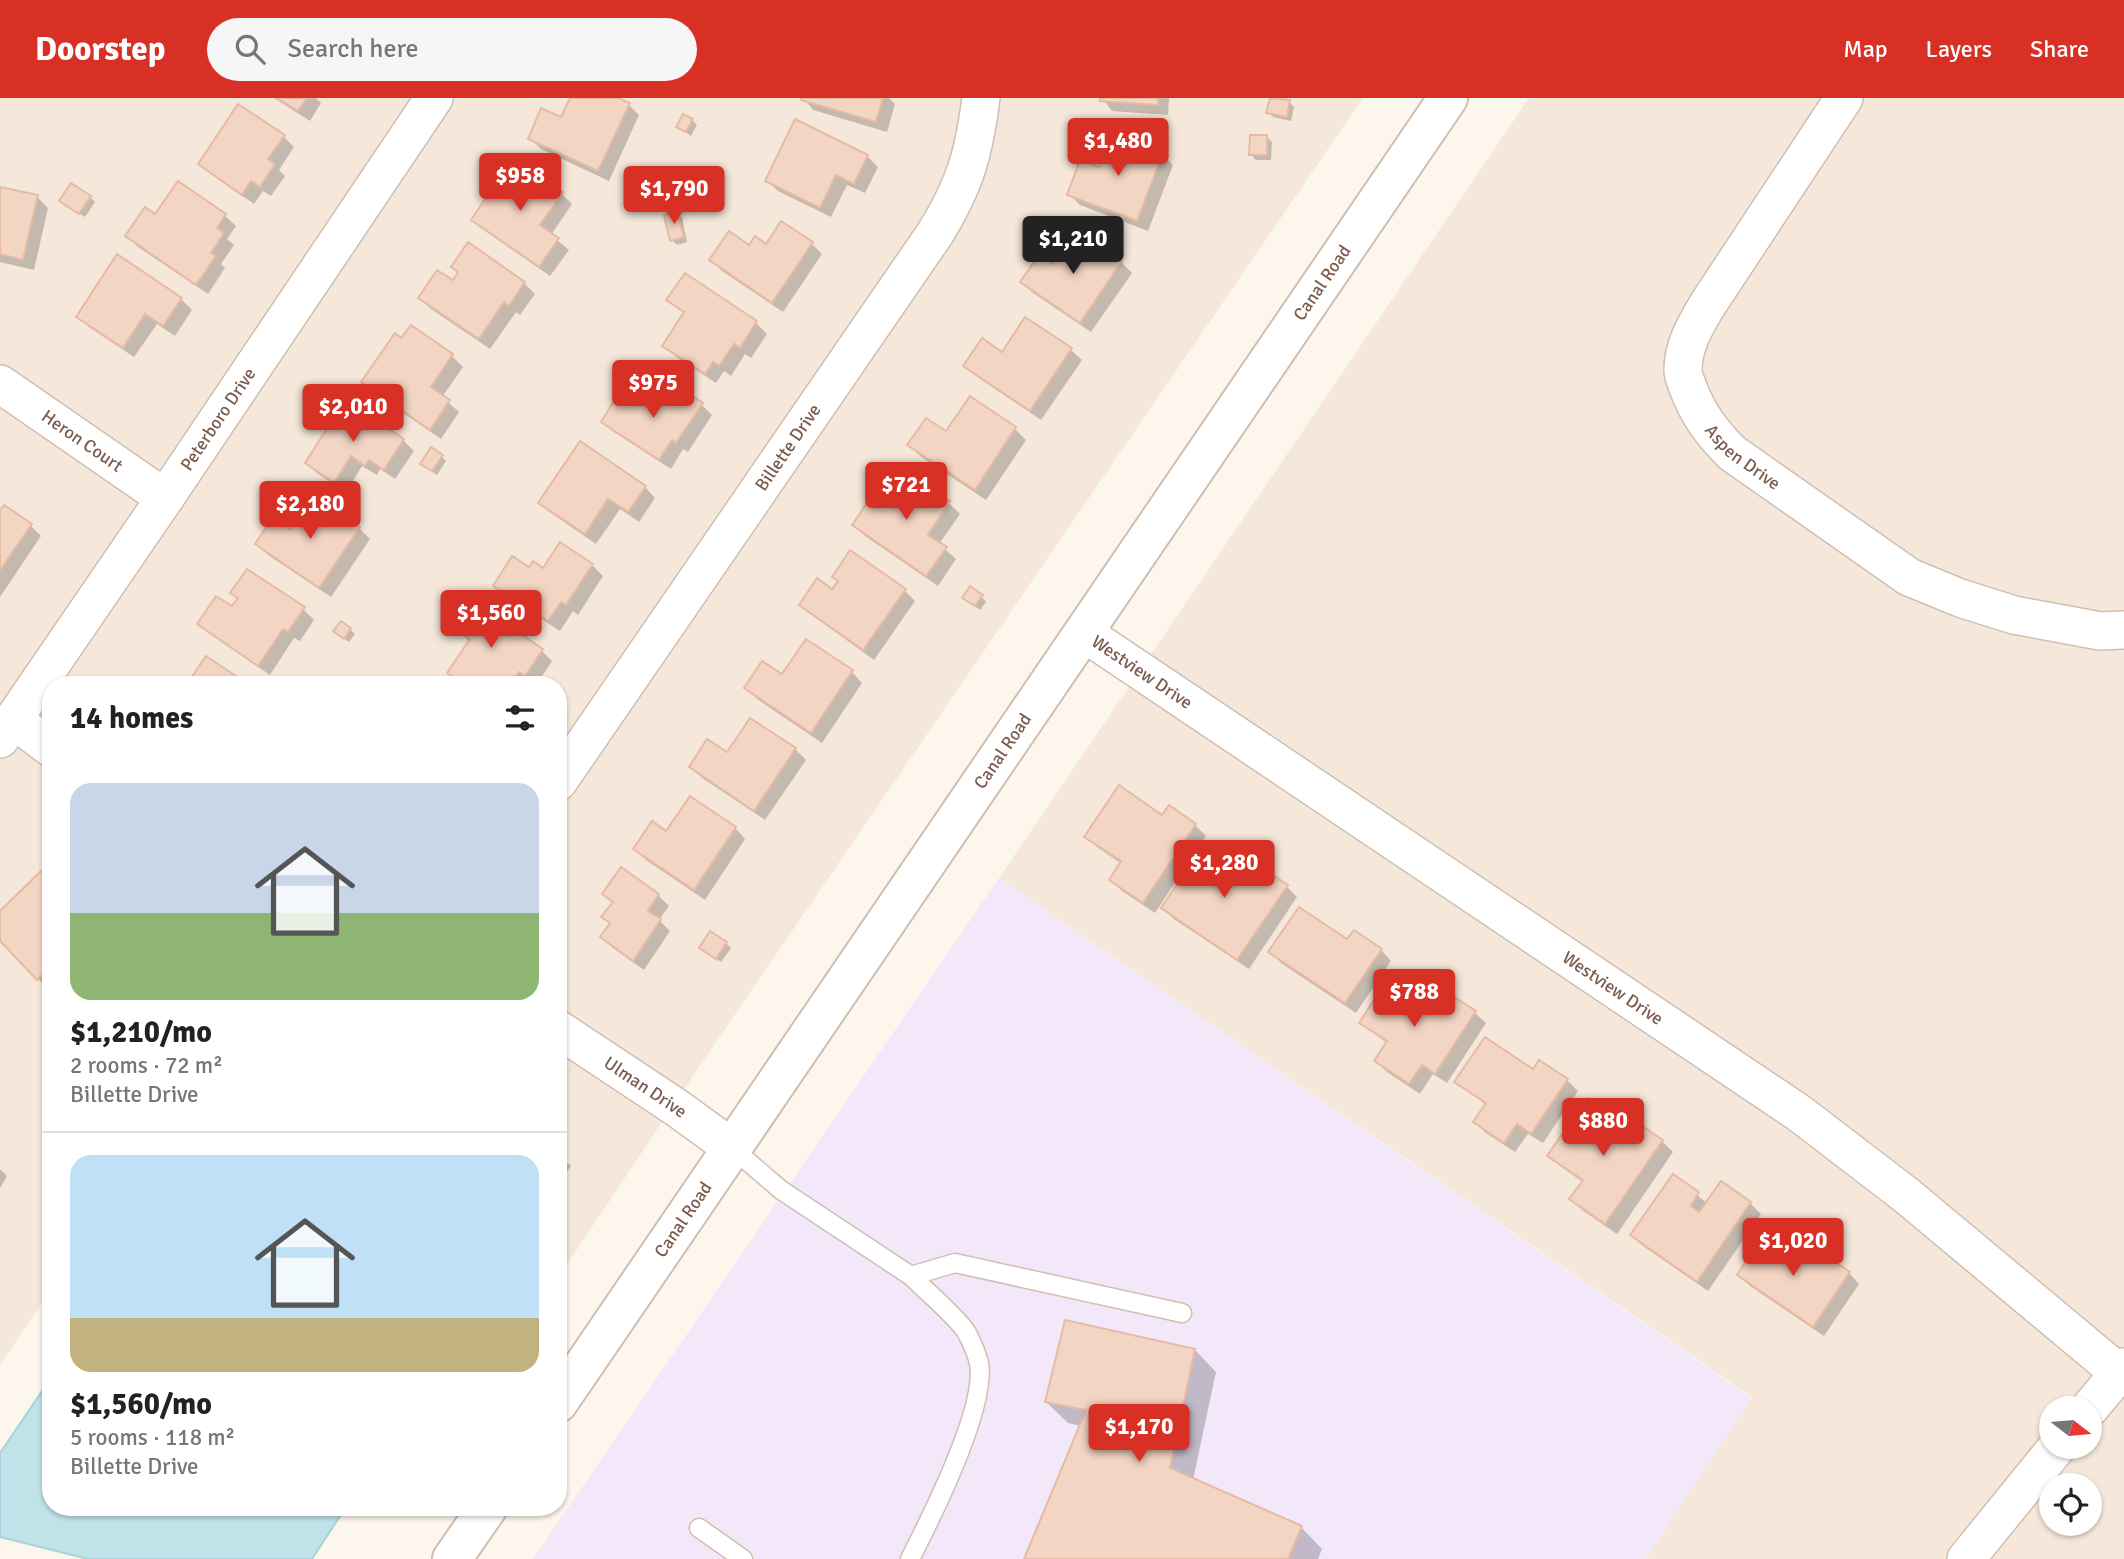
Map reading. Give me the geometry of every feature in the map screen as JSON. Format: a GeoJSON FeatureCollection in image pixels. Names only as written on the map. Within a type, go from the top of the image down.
{"type":"FeatureCollection","features":[{"type":"Feature","properties":{"kind":"street","name":"Peterboro Drive"},"geometry":{"type":"LineString","coordinates":[[43,676],[434,98]]}},
{"type":"Feature","properties":{"kind":"street","name":"Billette Drive"},"geometry":{"type":"LineString","coordinates":[[567,769],[936,232],[961,187],[971,160],[981,98]]}},
{"type":"Feature","properties":{"kind":"street","name":"Canal Road"},"geometry":{"type":"LineString","coordinates":[[567,1390],[1448,98]]}},
{"type":"Feature","properties":{"kind":"street","name":"Aspen Drive"},"geometry":{"type":"LineString","coordinates":[[1844,98],[1693,331],[1686,350],[1683,372],[1694,405],[1709,430],[1732,453],[1909,577],[1960,598],[2014,615],[2100,631],[2124,629]]}},
{"type":"Feature","properties":{"kind":"street","name":"Heron Court"},"geometry":{"type":"LineString","coordinates":[[0,384],[165,498]]}},
{"type":"Feature","properties":{"kind":"street","name":"Westview Drive"},"geometry":{"type":"LineString","coordinates":[[1084,633],[1799,1113],[1906,1195],[2121,1369]]}},
{"type":"Feature","properties":{"kind":"street","name":"Peterboro Drive"},"geometry":{"type":"LineString","coordinates":[[7,729],[42,678]]}},
{"type":"Feature","properties":{"kind":"street"},"geometry":{"type":"LineString","coordinates":[[7,729],[42,744]]}},
{"type":"Feature","properties":{"kind":"street","name":"Ulman Drive"},"geometry":{"type":"LineString","coordinates":[[567,1035],[732,1148]]}},
{"type":"Feature","properties":{"kind":"street"},"geometry":{"type":"LineString","coordinates":[[2099,1396],[2121,1369]]}},
{"type":"Feature","properties":{"kind":"street"},"geometry":{"type":"LineString","coordinates":[[1966,1559],[2046,1460]]}},
{"type":"Feature","properties":{"kind":"street"},"geometry":{"type":"LineString","coordinates":[[452,1559],[482,1516]]}},
{"type":"Feature","properties":{"kind":"lane"},"geometry":{"type":"LineString","coordinates":[[732,1148],[781,1190],[911,1276],[966,1332],[979,1364],[976,1399],[965,1437],[930,1521],[910,1559]]}},
{"type":"Feature","properties":{"kind":"lane"},"geometry":{"type":"LineString","coordinates":[[911,1276],[955,1263],[1182,1313]]}},
{"type":"Feature","properties":{"kind":"lane"},"geometry":{"type":"LineString","coordinates":[[699,1528],[743,1559]]}},
{"type":"Feature","properties":{"kind":"shaded area"},"geometry":{"type":"Polygon","coordinates":[[[0,98],[1363,98],[701,1064],[567,1265],[567,676],[42,676],[42,1303],[0,1365],[0,98]]]}},
{"type":"Feature","properties":{"kind":"shaded area"},"geometry":{"type":"Polygon","coordinates":[[[1529,98],[2124,98],[2124,1559],[1645,1559],[1752,1397],[999,878],[1529,98]]]}},
{"type":"Feature","properties":{"kind":"shaded area"},"geometry":{"type":"Polygon","coordinates":[[[999,878],[1752,1398],[1645,1559],[533,1559],[562,1516],[567,1516],[567,1509],[999,878]]]}},
{"type":"Feature","properties":{"kind":"water"},"geometry":{"type":"Polygon","coordinates":[[[42,1391],[42,1516],[340,1516],[312,1559],[88,1559],[0,1537],[0,1453],[42,1391]]]}},
{"type":"Feature","properties":{"kind":"building"},"geometry":{"type":"Polygon","coordinates":[[[277,98],[307,98],[298,111],[277,98]]]}},
{"type":"Feature","properties":{"kind":"building"},"geometry":{"type":"Polygon","coordinates":[[[570,98],[618,98],[630,103],[598,171],[528,139],[541,108],[561,117],[570,98]]]}},
{"type":"Feature","properties":{"kind":"building"},"geometry":{"type":"Polygon","coordinates":[[[801,98],[883,98],[876,122],[801,98]]]}},
{"type":"Feature","properties":{"kind":"building"},"geometry":{"type":"Polygon","coordinates":[[[1100,98],[1158,98],[1158,105],[1100,101],[1100,98]]]}},
{"type":"Feature","properties":{"kind":"building"},"geometry":{"type":"Polygon","coordinates":[[[1270,98],[1290,100],[1287,117],[1266,113],[1270,98]]]}},
{"type":"Feature","properties":{"kind":"building"},"geometry":{"type":"Polygon","coordinates":[[[238,104],[285,135],[268,159],[275,164],[260,187],[251,181],[242,195],[198,164],[238,104]]]}},
{"type":"Feature","properties":{"kind":"building"},"geometry":{"type":"Polygon","coordinates":[[[683,114],[693,119],[686,132],[676,127],[683,114]]]}},
{"type":"Feature","properties":{"kind":"building"},"geometry":{"type":"Polygon","coordinates":[[[795,119],[868,155],[854,184],[836,175],[820,208],[765,181],[795,119]]]}},
{"type":"Feature","properties":{"kind":"building"},"geometry":{"type":"Polygon","coordinates":[[[1112,133],[1163,153],[1137,221],[1067,195],[1080,160],[1099,167],[1112,133]]]}},
{"type":"Feature","properties":{"kind":"building"},"geometry":{"type":"Polygon","coordinates":[[[1250,135],[1267,135],[1267,155],[1249,155],[1250,135]]]}},
{"type":"Feature","properties":{"kind":"building"},"geometry":{"type":"Polygon","coordinates":[[[520,163],[563,192],[540,225],[559,238],[539,267],[471,220],[504,171],[511,176],[520,163]]]}},
{"type":"Feature","properties":{"kind":"building"},"geometry":{"type":"Polygon","coordinates":[[[178,181],[226,214],[217,228],[224,233],[211,253],[216,256],[196,285],[125,236],[145,207],[155,214],[178,181]]]}},
{"type":"Feature","properties":{"kind":"building"},"geometry":{"type":"Polygon","coordinates":[[[71,183],[91,196],[79,214],[59,201],[71,183]]]}},
{"type":"Feature","properties":{"kind":"building"},"geometry":{"type":"Polygon","coordinates":[[[0,187],[38,195],[23,260],[0,254],[0,187]]]}},
{"type":"Feature","properties":{"kind":"building"},"geometry":{"type":"Polygon","coordinates":[[[677,212],[684,237],[670,241],[664,215],[677,212]]]}},
{"type":"Feature","properties":{"kind":"building"},"geometry":{"type":"Polygon","coordinates":[[[781,221],[813,242],[772,303],[709,260],[729,231],[749,245],[755,236],[766,244],[781,221]]]}},
{"type":"Feature","properties":{"kind":"building"},"geometry":{"type":"Polygon","coordinates":[[[1077,229],[1122,261],[1080,323],[1020,282],[1039,255],[1052,264],[1077,229]]]}},
{"type":"Feature","properties":{"kind":"building"},"geometry":{"type":"Polygon","coordinates":[[[468,242],[525,282],[509,306],[504,302],[479,339],[418,298],[437,270],[453,280],[458,272],[451,267],[468,242]]]}},
{"type":"Feature","properties":{"kind":"building"},"geometry":{"type":"Polygon","coordinates":[[[117,254],[182,298],[163,326],[145,314],[123,348],[76,317],[117,254]]]}},
{"type":"Feature","properties":{"kind":"building"},"geometry":{"type":"Polygon","coordinates":[[[685,273],[757,321],[740,348],[734,344],[719,366],[713,362],[705,374],[662,346],[684,312],[666,300],[685,273]]]}},
{"type":"Feature","properties":{"kind":"building"},"geometry":{"type":"Polygon","coordinates":[[[1025,317],[1072,348],[1030,411],[963,366],[982,338],[1002,352],[1025,317]]]}},
{"type":"Feature","properties":{"kind":"building"},"geometry":{"type":"Polygon","coordinates":[[[411,325],[453,354],[431,387],[450,400],[430,430],[361,382],[395,333],[401,338],[411,325]]]}},
{"type":"Feature","properties":{"kind":"building"},"geometry":{"type":"Polygon","coordinates":[[[671,382],[703,403],[676,443],[672,440],[659,460],[601,422],[618,394],[638,406],[643,399],[655,407],[671,382]]]}},
{"type":"Feature","properties":{"kind":"building"},"geometry":{"type":"Polygon","coordinates":[[[970,396],[1016,427],[975,490],[907,445],[926,418],[946,431],[970,396]]]}},
{"type":"Feature","properties":{"kind":"building"},"geometry":{"type":"Polygon","coordinates":[[[351,404],[404,439],[384,470],[369,460],[365,466],[351,456],[334,483],[305,463],[333,419],[338,422],[351,404]]]}},
{"type":"Feature","properties":{"kind":"building"},"geometry":{"type":"Polygon","coordinates":[[[580,441],[646,486],[628,512],[608,499],[585,534],[538,503],[580,441]]]}},
{"type":"Feature","properties":{"kind":"building"},"geometry":{"type":"Polygon","coordinates":[[[431,447],[443,455],[432,471],[420,464],[431,447]]]}},
{"type":"Feature","properties":{"kind":"building"},"geometry":{"type":"Polygon","coordinates":[[[908,472],[950,501],[928,535],[947,547],[926,576],[852,525],[871,497],[878,502],[892,481],[898,486],[908,472]]]}},
{"type":"Feature","properties":{"kind":"building"},"geometry":{"type":"Polygon","coordinates":[[[314,496],[360,527],[319,588],[255,544],[273,517],[291,529],[314,496]]]}},
{"type":"Feature","properties":{"kind":"building"},"geometry":{"type":"Polygon","coordinates":[[[4,505],[32,524],[0,570],[0,510],[4,505]]]}},
{"type":"Feature","properties":{"kind":"building"},"geometry":{"type":"Polygon","coordinates":[[[560,542],[593,564],[566,605],[561,602],[548,621],[493,586],[512,556],[529,567],[533,561],[543,568],[560,542]]]}},
{"type":"Feature","properties":{"kind":"building"},"geometry":{"type":"Polygon","coordinates":[[[850,550],[906,589],[863,650],[799,605],[817,578],[832,589],[838,581],[832,577],[850,550]]]}},
{"type":"Feature","properties":{"kind":"building"},"geometry":{"type":"Polygon","coordinates":[[[247,569],[305,607],[288,632],[283,629],[258,666],[197,624],[216,596],[232,606],[238,598],[230,593],[247,569]]]}},
{"type":"Feature","properties":{"kind":"building"},"geometry":{"type":"Polygon","coordinates":[[[970,586],[983,595],[975,606],[962,598],[970,586]]]}},
{"type":"Feature","properties":{"kind":"building"},"geometry":{"type":"Polygon","coordinates":[[[470,600],[543,649],[525,676],[519,672],[516,676],[452,676],[447,673],[470,639],[452,627],[470,600]]]}},
{"type":"Feature","properties":{"kind":"building"},"geometry":{"type":"Polygon","coordinates":[[[341,621],[351,628],[344,639],[333,631],[341,621]]]}},
{"type":"Feature","properties":{"kind":"building"},"geometry":{"type":"Polygon","coordinates":[[[806,639],[853,670],[811,733],[744,688],[762,661],[782,674],[806,639]]]}},
{"type":"Feature","properties":{"kind":"building"},"geometry":{"type":"Polygon","coordinates":[[[206,656],[236,676],[192,676],[206,656]]]}},
{"type":"Feature","properties":{"kind":"building"},"geometry":{"type":"Polygon","coordinates":[[[750,718],[796,748],[754,811],[689,767],[707,739],[727,752],[750,718]]]}},
{"type":"Feature","properties":{"kind":"building"},"geometry":{"type":"Polygon","coordinates":[[[1119,785],[1162,815],[1169,805],[1196,824],[1143,903],[1109,880],[1121,861],[1084,837],[1119,785]]]}},
{"type":"Feature","properties":{"kind":"building"},"geometry":{"type":"Polygon","coordinates":[[[690,796],[736,827],[694,890],[633,849],[652,821],[666,831],[690,796]]]}},
{"type":"Feature","properties":{"kind":"building"},"geometry":{"type":"Polygon","coordinates":[[[1205,843],[1253,876],[1259,866],[1288,885],[1237,960],[1161,908],[1205,843]]]}},
{"type":"Feature","properties":{"kind":"building"},"geometry":{"type":"Polygon","coordinates":[[[621,867],[659,894],[648,911],[661,919],[633,961],[600,937],[610,923],[601,917],[613,902],[602,894],[621,867]]]}},
{"type":"Feature","properties":{"kind":"building"},"geometry":{"type":"Polygon","coordinates":[[[41,871],[42,975],[37,980],[0,941],[0,911],[41,871]]]}},
{"type":"Feature","properties":{"kind":"building"},"geometry":{"type":"Polygon","coordinates":[[[1299,907],[1347,939],[1354,930],[1382,949],[1345,1003],[1268,952],[1299,907]]]}},
{"type":"Feature","properties":{"kind":"building"},"geometry":{"type":"Polygon","coordinates":[[[710,931],[727,942],[716,959],[699,948],[710,931]]]}},
{"type":"Feature","properties":{"kind":"building"},"geometry":{"type":"Polygon","coordinates":[[[1389,977],[1438,1009],[1448,993],[1476,1011],[1435,1074],[1422,1065],[1409,1084],[1374,1061],[1387,1041],[1359,1023],[1389,977]]]}},
{"type":"Feature","properties":{"kind":"building"},"geometry":{"type":"Polygon","coordinates":[[[1485,1037],[1533,1069],[1539,1060],[1568,1079],[1531,1134],[1517,1124],[1504,1143],[1473,1122],[1486,1103],[1454,1082],[1485,1037]]]}},
{"type":"Feature","properties":{"kind":"building"},"geometry":{"type":"Polygon","coordinates":[[[1587,1098],[1627,1125],[1633,1120],[1663,1140],[1605,1224],[1569,1199],[1583,1180],[1547,1156],[1587,1098]]]}},
{"type":"Feature","properties":{"kind":"building"},"geometry":{"type":"Polygon","coordinates":[[[1673,1174],[1699,1192],[1691,1206],[1699,1212],[1721,1181],[1751,1202],[1697,1282],[1630,1235],[1673,1174]]]}},
{"type":"Feature","properties":{"kind":"building"},"geometry":{"type":"Polygon","coordinates":[[[1767,1230],[1815,1262],[1822,1253],[1850,1272],[1813,1327],[1737,1275],[1767,1230]]]}},
{"type":"Feature","properties":{"kind":"building"},"geometry":{"type":"Polygon","coordinates":[[[1065,1320],[1195,1349],[1170,1468],[1302,1526],[1288,1559],[1024,1559],[1086,1410],[1045,1402],[1065,1320]]]}}]}
